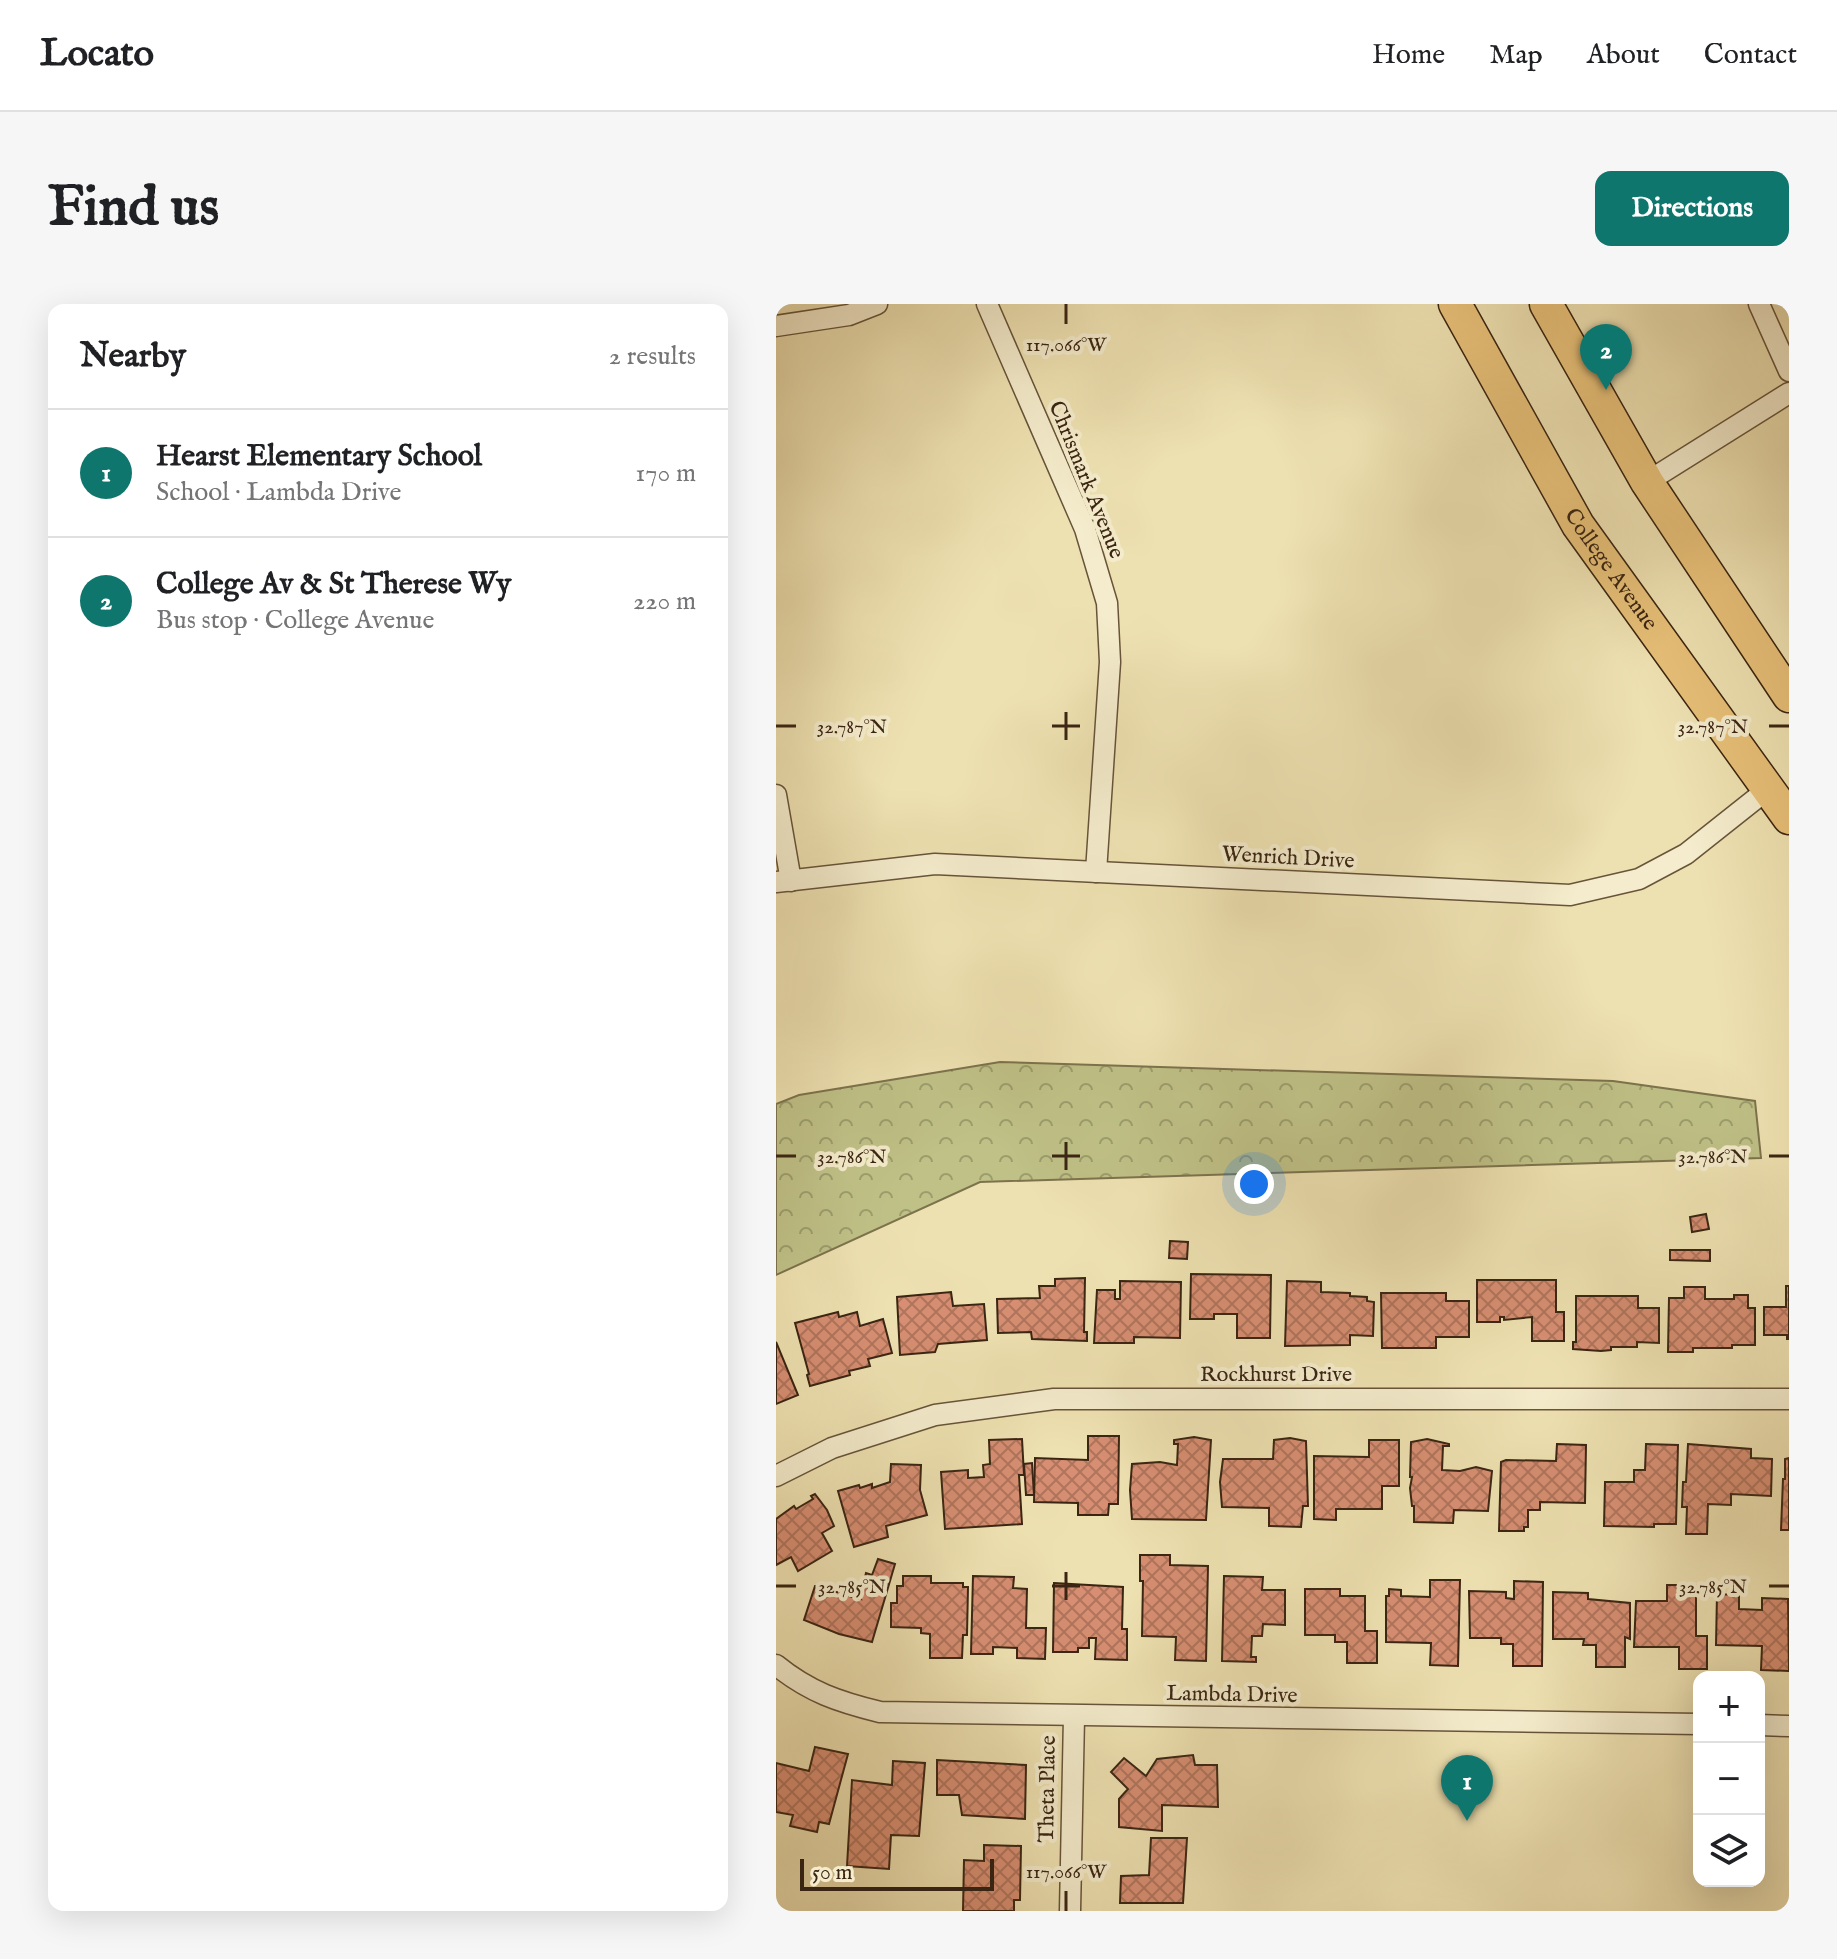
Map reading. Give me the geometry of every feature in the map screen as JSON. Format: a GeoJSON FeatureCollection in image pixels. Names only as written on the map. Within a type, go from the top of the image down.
{"type":"FeatureCollection","features":[{"type":"Feature","properties":{"kind":"main road","name":"College Avenue"},"geometry":{"type":"LineString","coordinates":[[1455,304],[1578,525],[1789,818]]}},
{"type":"Feature","properties":{"kind":"main road"},"geometry":{"type":"LineString","coordinates":[[1546,304],[1647,482],[1789,696]]}},
{"type":"Feature","properties":{"kind":"street"},"geometry":{"type":"LineString","coordinates":[[776,326],[849,315],[877,304]]}},
{"type":"Feature","properties":{"kind":"street","name":"Chrismark Avenue"},"geometry":{"type":"LineString","coordinates":[[987,304],[1085,529],[1107,603],[1110,662],[1096,872]]}},
{"type":"Feature","properties":{"kind":"street"},"geometry":{"type":"LineString","coordinates":[[1759,304],[1789,371]]}},
{"type":"Feature","properties":{"kind":"street"},"geometry":{"type":"LineString","coordinates":[[1647,482],[1789,393]]}},
{"type":"Feature","properties":{"kind":"street","name":"Wenrich Drive"},"geometry":{"type":"LineString","coordinates":[[784,882],[935,864],[1570,895],[1639,879],[1686,854],[1768,789]]}},
{"type":"Feature","properties":{"kind":"street"},"geometry":{"type":"LineString","coordinates":[[776,795],[784,882]]}},
{"type":"Feature","properties":{"kind":"street","name":"Rockhurst Drive"},"geometry":{"type":"LineString","coordinates":[[776,1476],[832,1448],[935,1415],[1054,1399],[1789,1399]]}},
{"type":"Feature","properties":{"kind":"street","name":"Lambda Drive"},"geometry":{"type":"LineString","coordinates":[[776,1665],[791,1678],[832,1700],[880,1712],[1693,1724]]}},
{"type":"Feature","properties":{"kind":"street","name":"Theta Place"},"geometry":{"type":"LineString","coordinates":[[1070,1911],[1074,1717]]}},
{"type":"Feature","properties":{"kind":"street"},"geometry":{"type":"LineString","coordinates":[[1765,1725],[1789,1726]]}},
{"type":"Feature","properties":{"kind":"green space"},"geometry":{"type":"Polygon","coordinates":[[[1000,1062],[1613,1081],[1755,1101],[1761,1158],[980,1182],[776,1275],[776,1104],[799,1095],[1000,1062]]]}},
{"type":"Feature","properties":{"kind":"building"},"geometry":{"type":"Polygon","coordinates":[[[1706,1214],[1709,1229],[1692,1232],[1690,1217],[1706,1214]]]}},
{"type":"Feature","properties":{"kind":"building"},"geometry":{"type":"Polygon","coordinates":[[[1170,1241],[1188,1242],[1187,1259],[1169,1258],[1170,1241]]]}},
{"type":"Feature","properties":{"kind":"building"},"geometry":{"type":"Polygon","coordinates":[[[1670,1250],[1710,1250],[1710,1261],[1670,1260],[1670,1250]]]}},
{"type":"Feature","properties":{"kind":"building"},"geometry":{"type":"Polygon","coordinates":[[[1191,1274],[1271,1275],[1270,1338],[1237,1338],[1237,1314],[1214,1314],[1214,1319],[1190,1319],[1191,1274]]]}},
{"type":"Feature","properties":{"kind":"building"},"geometry":{"type":"Polygon","coordinates":[[[1085,1278],[1084,1332],[1087,1332],[1087,1341],[1032,1339],[1031,1332],[998,1333],[997,1299],[1040,1298],[1039,1286],[1055,1286],[1055,1279],[1085,1278]]]}},
{"type":"Feature","properties":{"kind":"building"},"geometry":{"type":"Polygon","coordinates":[[[1477,1280],[1556,1280],[1556,1312],[1564,1312],[1564,1341],[1532,1341],[1532,1317],[1504,1320],[1500,1317],[1500,1322],[1477,1322],[1477,1280]]]}},
{"type":"Feature","properties":{"kind":"building"},"geometry":{"type":"Polygon","coordinates":[[[1120,1281],[1181,1282],[1180,1338],[1134,1337],[1134,1343],[1094,1343],[1097,1290],[1115,1290],[1115,1299],[1120,1299],[1120,1281]]]}},
{"type":"Feature","properties":{"kind":"building"},"geometry":{"type":"Polygon","coordinates":[[[1287,1281],[1321,1282],[1321,1292],[1367,1297],[1367,1301],[1374,1302],[1373,1336],[1350,1335],[1350,1345],[1285,1346],[1287,1281]]]}},
{"type":"Feature","properties":{"kind":"building"},"geometry":{"type":"Polygon","coordinates":[[[1786,1286],[1789,1286],[1789,1339],[1787,1335],[1764,1335],[1764,1307],[1786,1307],[1786,1286]]]}},
{"type":"Feature","properties":{"kind":"building"},"geometry":{"type":"Polygon","coordinates":[[[1684,1287],[1705,1287],[1705,1299],[1734,1299],[1734,1295],[1748,1295],[1748,1308],[1755,1308],[1755,1345],[1668,1352],[1669,1298],[1684,1298],[1684,1287]]]}},
{"type":"Feature","properties":{"kind":"building"},"geometry":{"type":"Polygon","coordinates":[[[951,1292],[953,1306],[984,1304],[987,1340],[938,1344],[935,1352],[900,1355],[897,1297],[951,1292]]]}},
{"type":"Feature","properties":{"kind":"building"},"geometry":{"type":"Polygon","coordinates":[[[1381,1293],[1446,1293],[1446,1301],[1469,1301],[1469,1337],[1436,1337],[1436,1348],[1382,1348],[1381,1293]]]}},
{"type":"Feature","properties":{"kind":"building"},"geometry":{"type":"Polygon","coordinates":[[[1576,1296],[1638,1296],[1638,1308],[1659,1308],[1659,1343],[1637,1342],[1637,1347],[1611,1347],[1611,1350],[1601,1351],[1573,1349],[1573,1342],[1576,1342],[1576,1296]]]}},
{"type":"Feature","properties":{"kind":"building"},"geometry":{"type":"Polygon","coordinates":[[[838,1312],[839,1317],[857,1312],[860,1326],[883,1319],[892,1353],[868,1359],[870,1366],[849,1371],[850,1375],[810,1386],[795,1323],[838,1312]]]}},
{"type":"Feature","properties":{"kind":"building"},"geometry":{"type":"Polygon","coordinates":[[[776,1342],[798,1395],[776,1404],[776,1342]]]}},
{"type":"Feature","properties":{"kind":"building"},"geometry":{"type":"Polygon","coordinates":[[[1088,1436],[1119,1436],[1118,1504],[1109,1504],[1108,1515],[1078,1515],[1078,1503],[1034,1502],[1035,1458],[1088,1460],[1088,1436]]]}},
{"type":"Feature","properties":{"kind":"building"},"geometry":{"type":"Polygon","coordinates":[[[1194,1437],[1211,1440],[1206,1520],[1132,1519],[1132,1464],[1160,1462],[1177,1465],[1178,1444],[1174,1444],[1174,1440],[1194,1437]]]}},
{"type":"Feature","properties":{"kind":"building"},"geometry":{"type":"Polygon","coordinates":[[[1290,1438],[1306,1441],[1308,1506],[1303,1506],[1301,1527],[1269,1526],[1269,1508],[1222,1507],[1220,1482],[1223,1459],[1273,1459],[1274,1440],[1290,1438]]]}},
{"type":"Feature","properties":{"kind":"building"},"geometry":{"type":"Polygon","coordinates":[[[1022,1439],[1024,1475],[1019,1475],[1022,1524],[945,1529],[941,1472],[968,1470],[968,1478],[984,1477],[983,1465],[990,1464],[989,1440],[1022,1439]]]}},
{"type":"Feature","properties":{"kind":"building"},"geometry":{"type":"Polygon","coordinates":[[[1427,1439],[1449,1444],[1443,1446],[1442,1470],[1460,1471],[1476,1467],[1492,1471],[1488,1511],[1454,1510],[1453,1523],[1414,1522],[1410,1488],[1411,1442],[1427,1439]]]}},
{"type":"Feature","properties":{"kind":"building"},"geometry":{"type":"Polygon","coordinates":[[[1369,1440],[1399,1440],[1399,1486],[1382,1486],[1382,1509],[1336,1509],[1336,1520],[1314,1519],[1314,1456],[1369,1457],[1369,1440]]]}},
{"type":"Feature","properties":{"kind":"building"},"geometry":{"type":"Polygon","coordinates":[[[1557,1444],[1586,1445],[1585,1503],[1540,1502],[1540,1510],[1528,1510],[1528,1527],[1524,1527],[1524,1531],[1499,1531],[1501,1462],[1556,1461],[1557,1444]]]}},
{"type":"Feature","properties":{"kind":"building"},"geometry":{"type":"Polygon","coordinates":[[[1646,1444],[1678,1445],[1676,1524],[1604,1526],[1605,1482],[1634,1482],[1634,1470],[1645,1470],[1646,1444]]]}},
{"type":"Feature","properties":{"kind":"building"},"geometry":{"type":"Polygon","coordinates":[[[1688,1444],[1751,1449],[1751,1458],[1772,1459],[1771,1496],[1731,1494],[1731,1505],[1708,1504],[1707,1534],[1686,1534],[1687,1507],[1682,1507],[1688,1444]]]}},
{"type":"Feature","properties":{"kind":"building"},"geometry":{"type":"Polygon","coordinates":[[[1789,1458],[1789,1530],[1781,1530],[1785,1459],[1789,1458]]]}},
{"type":"Feature","properties":{"kind":"building"},"geometry":{"type":"Polygon","coordinates":[[[1032,1463],[1034,1495],[1026,1495],[1024,1464],[1032,1463]]]}},
{"type":"Feature","properties":{"kind":"building"},"geometry":{"type":"Polygon","coordinates":[[[891,1464],[921,1465],[920,1490],[927,1515],[886,1526],[888,1537],[854,1547],[838,1491],[859,1485],[860,1488],[872,1484],[872,1488],[890,1482],[891,1464]]]}},
{"type":"Feature","properties":{"kind":"building"},"geometry":{"type":"Polygon","coordinates":[[[815,1494],[834,1526],[822,1533],[832,1551],[798,1571],[791,1557],[776,1565],[776,1519],[794,1506],[796,1509],[813,1499],[811,1496],[815,1494]]]}},
{"type":"Feature","properties":{"kind":"building"},"geometry":{"type":"Polygon","coordinates":[[[1140,1555],[1170,1555],[1170,1565],[1208,1566],[1206,1661],[1175,1660],[1176,1637],[1142,1636],[1140,1555]]]}},
{"type":"Feature","properties":{"kind":"building"},"geometry":{"type":"Polygon","coordinates":[[[878,1559],[895,1564],[872,1642],[839,1634],[804,1620],[815,1586],[833,1588],[861,1599],[866,1573],[872,1575],[878,1559]]]}},
{"type":"Feature","properties":{"kind":"building"},"geometry":{"type":"Polygon","coordinates":[[[903,1576],[931,1576],[931,1583],[963,1583],[963,1587],[968,1587],[967,1635],[963,1635],[962,1658],[930,1658],[930,1634],[921,1633],[921,1628],[891,1627],[891,1603],[897,1603],[897,1586],[903,1586],[903,1576]]]}},
{"type":"Feature","properties":{"kind":"building"},"geometry":{"type":"Polygon","coordinates":[[[973,1576],[1014,1577],[1013,1588],[1027,1589],[1026,1628],[1046,1628],[1045,1659],[1017,1658],[1017,1648],[993,1647],[993,1654],[971,1654],[973,1576]]]}},
{"type":"Feature","properties":{"kind":"building"},"geometry":{"type":"Polygon","coordinates":[[[1224,1576],[1263,1577],[1262,1590],[1285,1590],[1285,1625],[1263,1624],[1262,1636],[1252,1636],[1251,1657],[1256,1657],[1256,1662],[1222,1661],[1224,1576]]]}},
{"type":"Feature","properties":{"kind":"building"},"geometry":{"type":"Polygon","coordinates":[[[1430,1580],[1460,1580],[1458,1666],[1430,1665],[1431,1643],[1386,1642],[1386,1596],[1389,1596],[1389,1589],[1401,1590],[1401,1596],[1430,1597],[1430,1580]]]}},
{"type":"Feature","properties":{"kind":"building"},"geometry":{"type":"Polygon","coordinates":[[[1514,1581],[1543,1582],[1542,1666],[1513,1666],[1513,1644],[1501,1644],[1501,1638],[1470,1638],[1469,1591],[1506,1592],[1506,1598],[1514,1599],[1514,1581]]]}},
{"type":"Feature","properties":{"kind":"building"},"geometry":{"type":"Polygon","coordinates":[[[1054,1583],[1123,1587],[1122,1629],[1127,1629],[1127,1660],[1095,1659],[1096,1638],[1089,1638],[1089,1648],[1078,1648],[1078,1652],[1053,1652],[1054,1583]]]}},
{"type":"Feature","properties":{"kind":"building"},"geometry":{"type":"Polygon","coordinates":[[[1667,1585],[1696,1585],[1696,1636],[1707,1636],[1707,1669],[1679,1669],[1679,1647],[1634,1647],[1636,1601],[1667,1601],[1667,1585]]]}},
{"type":"Feature","properties":{"kind":"building"},"geometry":{"type":"Polygon","coordinates":[[[1305,1589],[1340,1589],[1340,1596],[1365,1596],[1365,1631],[1377,1631],[1377,1663],[1347,1663],[1347,1642],[1335,1642],[1335,1635],[1305,1635],[1305,1589]]]}},
{"type":"Feature","properties":{"kind":"building"},"geometry":{"type":"Polygon","coordinates":[[[1553,1592],[1588,1593],[1588,1599],[1630,1603],[1630,1639],[1625,1637],[1625,1667],[1596,1667],[1596,1645],[1583,1645],[1584,1639],[1553,1639],[1553,1592]]]}},
{"type":"Feature","properties":{"kind":"building"},"geometry":{"type":"Polygon","coordinates":[[[1717,1594],[1739,1595],[1739,1609],[1762,1610],[1762,1598],[1788,1599],[1789,1671],[1761,1670],[1762,1646],[1716,1645],[1717,1594]]]}},
{"type":"Feature","properties":{"kind":"building"},"geometry":{"type":"Polygon","coordinates":[[[815,1747],[848,1754],[829,1824],[819,1822],[817,1832],[790,1826],[793,1815],[776,1812],[776,1763],[809,1771],[815,1747]]]}},
{"type":"Feature","properties":{"kind":"building"},"geometry":{"type":"Polygon","coordinates":[[[1193,1755],[1195,1765],[1217,1765],[1218,1807],[1162,1805],[1162,1831],[1119,1827],[1119,1799],[1128,1789],[1111,1772],[1124,1758],[1146,1776],[1157,1759],[1193,1755]]]}},
{"type":"Feature","properties":{"kind":"building"},"geometry":{"type":"Polygon","coordinates":[[[937,1760],[1026,1765],[1025,1819],[962,1815],[959,1795],[937,1795],[937,1760]]]}},
{"type":"Feature","properties":{"kind":"building"},"geometry":{"type":"Polygon","coordinates":[[[893,1761],[925,1763],[919,1836],[891,1835],[889,1869],[847,1866],[852,1780],[892,1785],[893,1761]]]}},
{"type":"Feature","properties":{"kind":"building"},"geometry":{"type":"Polygon","coordinates":[[[1151,1838],[1187,1838],[1183,1903],[1120,1903],[1121,1876],[1149,1875],[1151,1838]]]}},
{"type":"Feature","properties":{"kind":"building"},"geometry":{"type":"Polygon","coordinates":[[[984,1845],[1021,1846],[1020,1900],[1014,1900],[1014,1911],[963,1911],[964,1860],[984,1861],[984,1845]]]}},
{"type":"Feature","properties":{"kind":"place","name":"College Av & St Therese Wy"},"geometry":{"type":"Point","coordinates":[1606,390]}},
{"type":"Feature","properties":{"kind":"place","name":"Hearst Elementary School"},"geometry":{"type":"Point","coordinates":[1467,1821]}}]}
